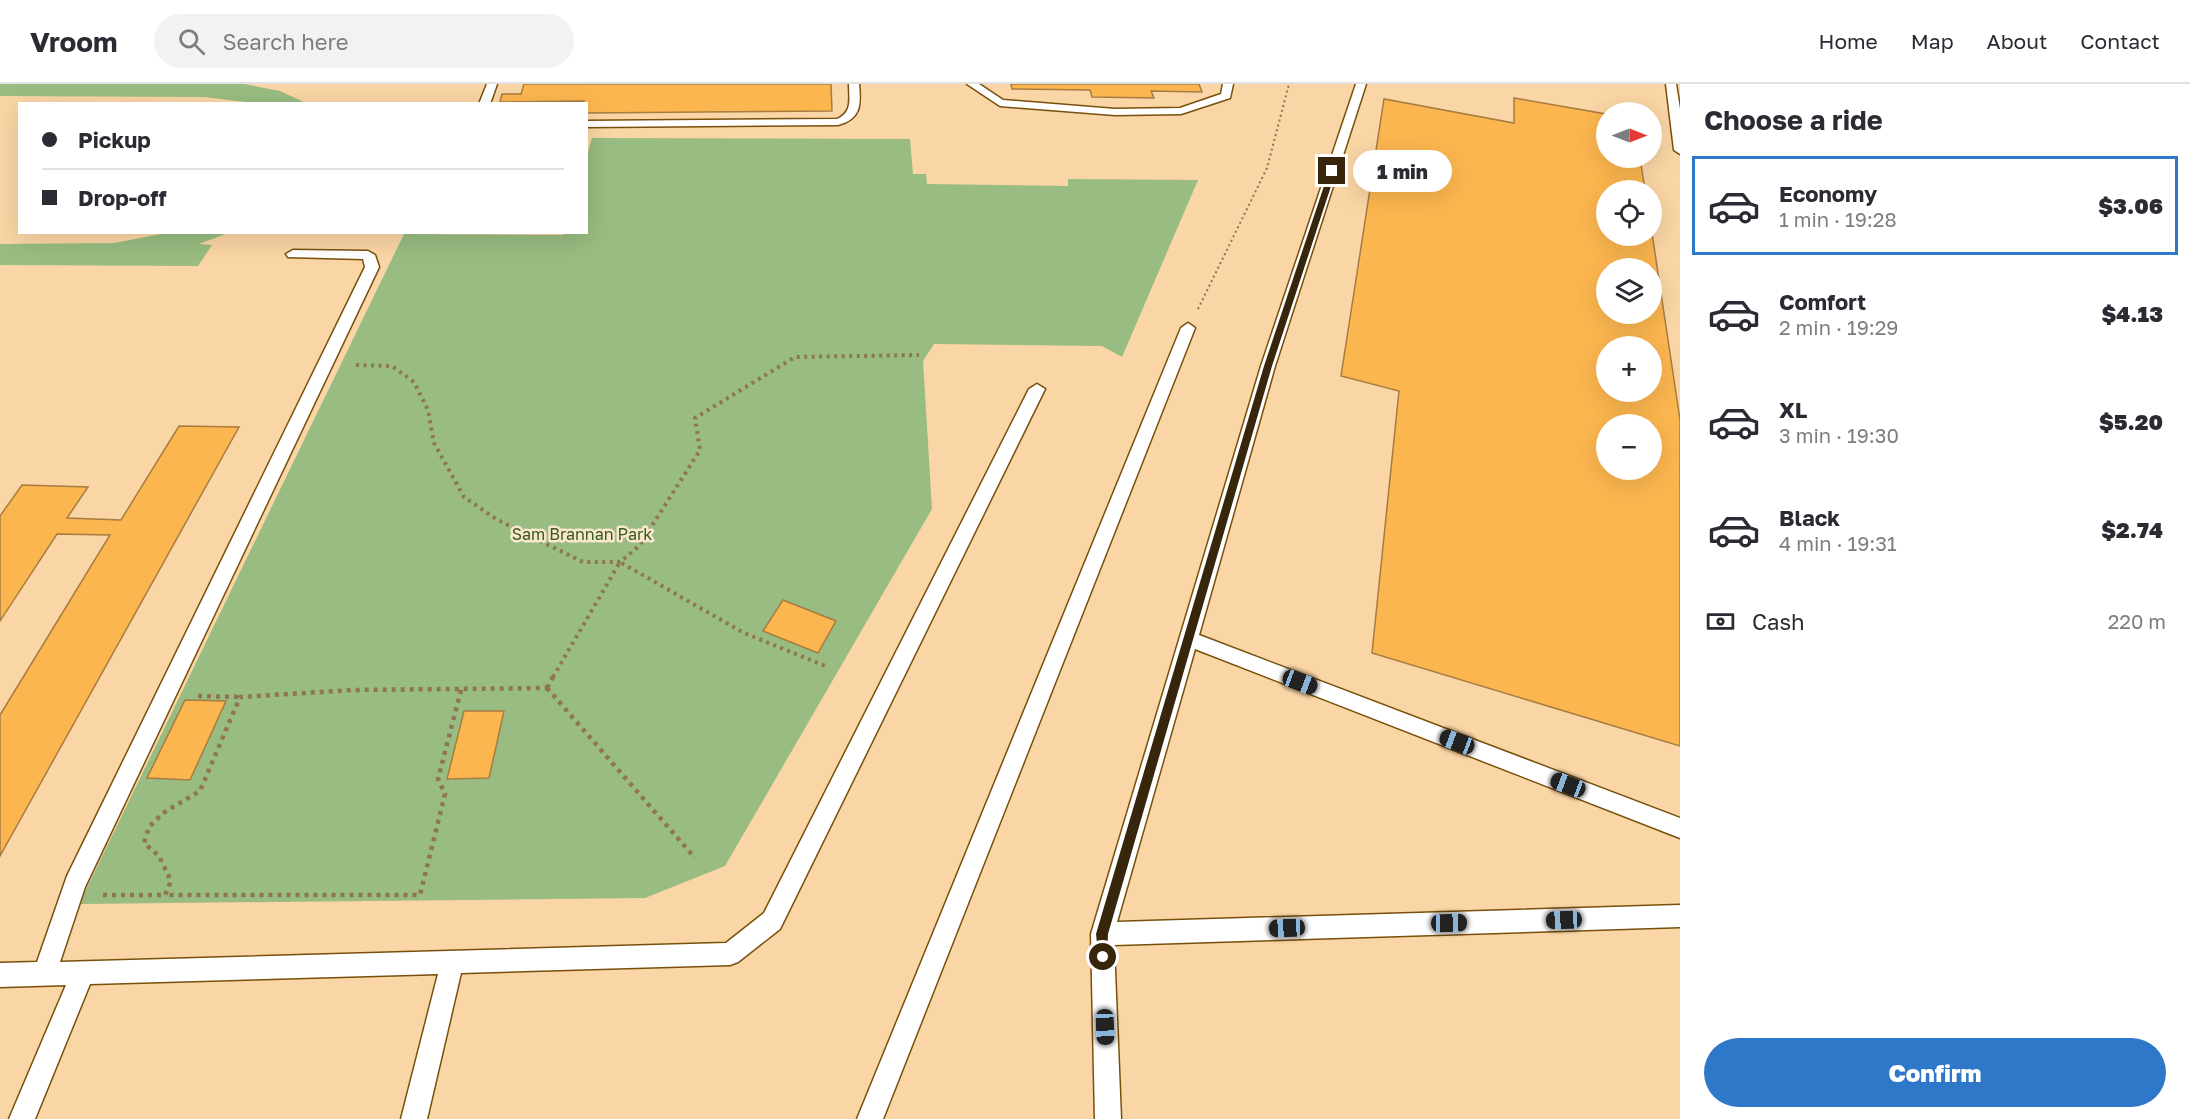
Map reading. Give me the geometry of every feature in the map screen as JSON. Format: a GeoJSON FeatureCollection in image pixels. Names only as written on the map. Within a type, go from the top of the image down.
{"type":"FeatureCollection","features":[{"type":"Feature","properties":{"kind":"lane"},"geometry":{"type":"LineString","coordinates":[[485,102],[492,84]]}},
{"type":"Feature","properties":{"kind":"lane"},"geometry":{"type":"LineString","coordinates":[[588,124],[837,122],[849,119],[855,111],[854,84]]}},
{"type":"Feature","properties":{"kind":"lane"},"geometry":{"type":"LineString","coordinates":[[972,84],[1000,103],[1115,112],[1181,111],[1226,96],[1228,84]]}},
{"type":"Feature","properties":{"kind":"lane"},"geometry":{"type":"LineString","coordinates":[[1108,1119],[1102,934],[1268,366],[1361,84]]}},
{"type":"Feature","properties":{"kind":"lane"},"geometry":{"type":"LineString","coordinates":[[1671,84],[1680,150]]}},
{"type":"Feature","properties":{"kind":"lane"},"geometry":{"type":"LineString","coordinates":[[44,974],[75,885],[372,267],[368,255],[293,254]]}},
{"type":"Feature","properties":{"kind":"lane"},"geometry":{"type":"LineString","coordinates":[[870,1119],[1188,328]]}},
{"type":"Feature","properties":{"kind":"lane"},"geometry":{"type":"LineString","coordinates":[[0,975],[730,954],[772,921],[1037,389]]}},
{"type":"Feature","properties":{"kind":"lane"},"geometry":{"type":"LineString","coordinates":[[1189,639],[1680,828]]}},
{"type":"Feature","properties":{"kind":"lane"},"geometry":{"type":"LineString","coordinates":[[1102,934],[1680,916]]}},
{"type":"Feature","properties":{"kind":"lane"},"geometry":{"type":"LineString","coordinates":[[414,1119],[452,962]]}},
{"type":"Feature","properties":{"kind":"lane"},"geometry":{"type":"LineString","coordinates":[[22,1119],[83,973]]}},
{"type":"Feature","properties":{"kind":"path"},"geometry":{"type":"LineString","coordinates":[[1188,328],[1267,168],[1289,84]]}},
{"type":"Feature","properties":{"kind":"path"},"geometry":{"type":"LineString","coordinates":[[547,688],[620,562],[639,546],[700,450],[695,418],[795,357],[919,355]]}},
{"type":"Feature","properties":{"kind":"path"},"geometry":{"type":"LineString","coordinates":[[346,364],[392,366],[414,382],[428,410],[434,443],[464,497],[496,519],[583,562],[620,562],[744,633],[828,667]]}},
{"type":"Feature","properties":{"kind":"path"},"geometry":{"type":"LineString","coordinates":[[189,696],[240,697],[352,690],[547,688]]}},
{"type":"Feature","properties":{"kind":"path"},"geometry":{"type":"LineString","coordinates":[[547,688],[695,858]]}},
{"type":"Feature","properties":{"kind":"path"},"geometry":{"type":"LineString","coordinates":[[240,697],[200,791],[163,813],[148,827],[144,843],[159,856],[171,881],[165,895],[420,895],[445,794],[438,779],[460,690]]}},
{"type":"Feature","properties":{"kind":"green space"},"geometry":{"type":"Polygon","coordinates":[[[0,84],[244,84],[280,91],[304,102],[245,102],[205,97],[0,96],[0,84]]]}},
{"type":"Feature","properties":{"kind":"green space","name":"Sam Brannan Park"},"geometry":{"type":"Polygon","coordinates":[[[592,138],[910,139],[913,174],[926,174],[927,184],[1068,186],[1068,179],[1198,180],[1122,357],[1102,346],[934,344],[923,361],[932,509],[725,866],[645,898],[79,904],[404,234],[588,234],[588,152],[592,138]]]}},
{"type":"Feature","properties":{"kind":"green space"},"geometry":{"type":"Polygon","coordinates":[[[161,234],[225,234],[199,244],[212,245],[198,266],[0,265],[0,244],[114,243],[161,234]]]}},
{"type":"Feature","properties":{"kind":"building"},"geometry":{"type":"Polygon","coordinates":[[[524,84],[831,84],[832,111],[588,113],[588,102],[584,101],[500,102],[502,94],[521,94],[524,84]]]}},
{"type":"Feature","properties":{"kind":"building"},"geometry":{"type":"Polygon","coordinates":[[[1011,84],[1199,84],[1202,92],[1151,91],[1154,98],[1092,97],[1090,90],[1012,89],[1011,84]]]}},
{"type":"Feature","properties":{"kind":"building"},"geometry":{"type":"Polygon","coordinates":[[[1514,98],[1596,112],[1596,168],[1642,168],[1643,180],[1596,180],[1596,246],[1654,246],[1656,258],[1596,258],[1596,324],[1662,324],[1662,300],[1680,420],[1680,746],[1372,653],[1399,391],[1341,376],[1384,99],[1514,123],[1514,98]]]}},
{"type":"Feature","properties":{"kind":"building"},"geometry":{"type":"Polygon","coordinates":[[[179,426],[239,427],[0,856],[0,715],[110,535],[57,534],[0,621],[0,516],[22,485],[88,487],[67,518],[121,520],[179,426]]]}},
{"type":"Feature","properties":{"kind":"building"},"geometry":{"type":"Polygon","coordinates":[[[783,600],[836,621],[818,653],[763,631],[783,600]]]}},
{"type":"Feature","properties":{"kind":"building"},"geometry":{"type":"Polygon","coordinates":[[[185,700],[226,701],[190,780],[147,778],[185,700]]]}},
{"type":"Feature","properties":{"kind":"building"},"geometry":{"type":"Polygon","coordinates":[[[464,711],[504,711],[489,778],[447,779],[464,711]]]}},
{"type":"Feature","properties":{"kind":"route"},"geometry":{"type":"LineString","coordinates":[[1103,957],[1102,934],[1268,366],[1332,171]]}}]}
